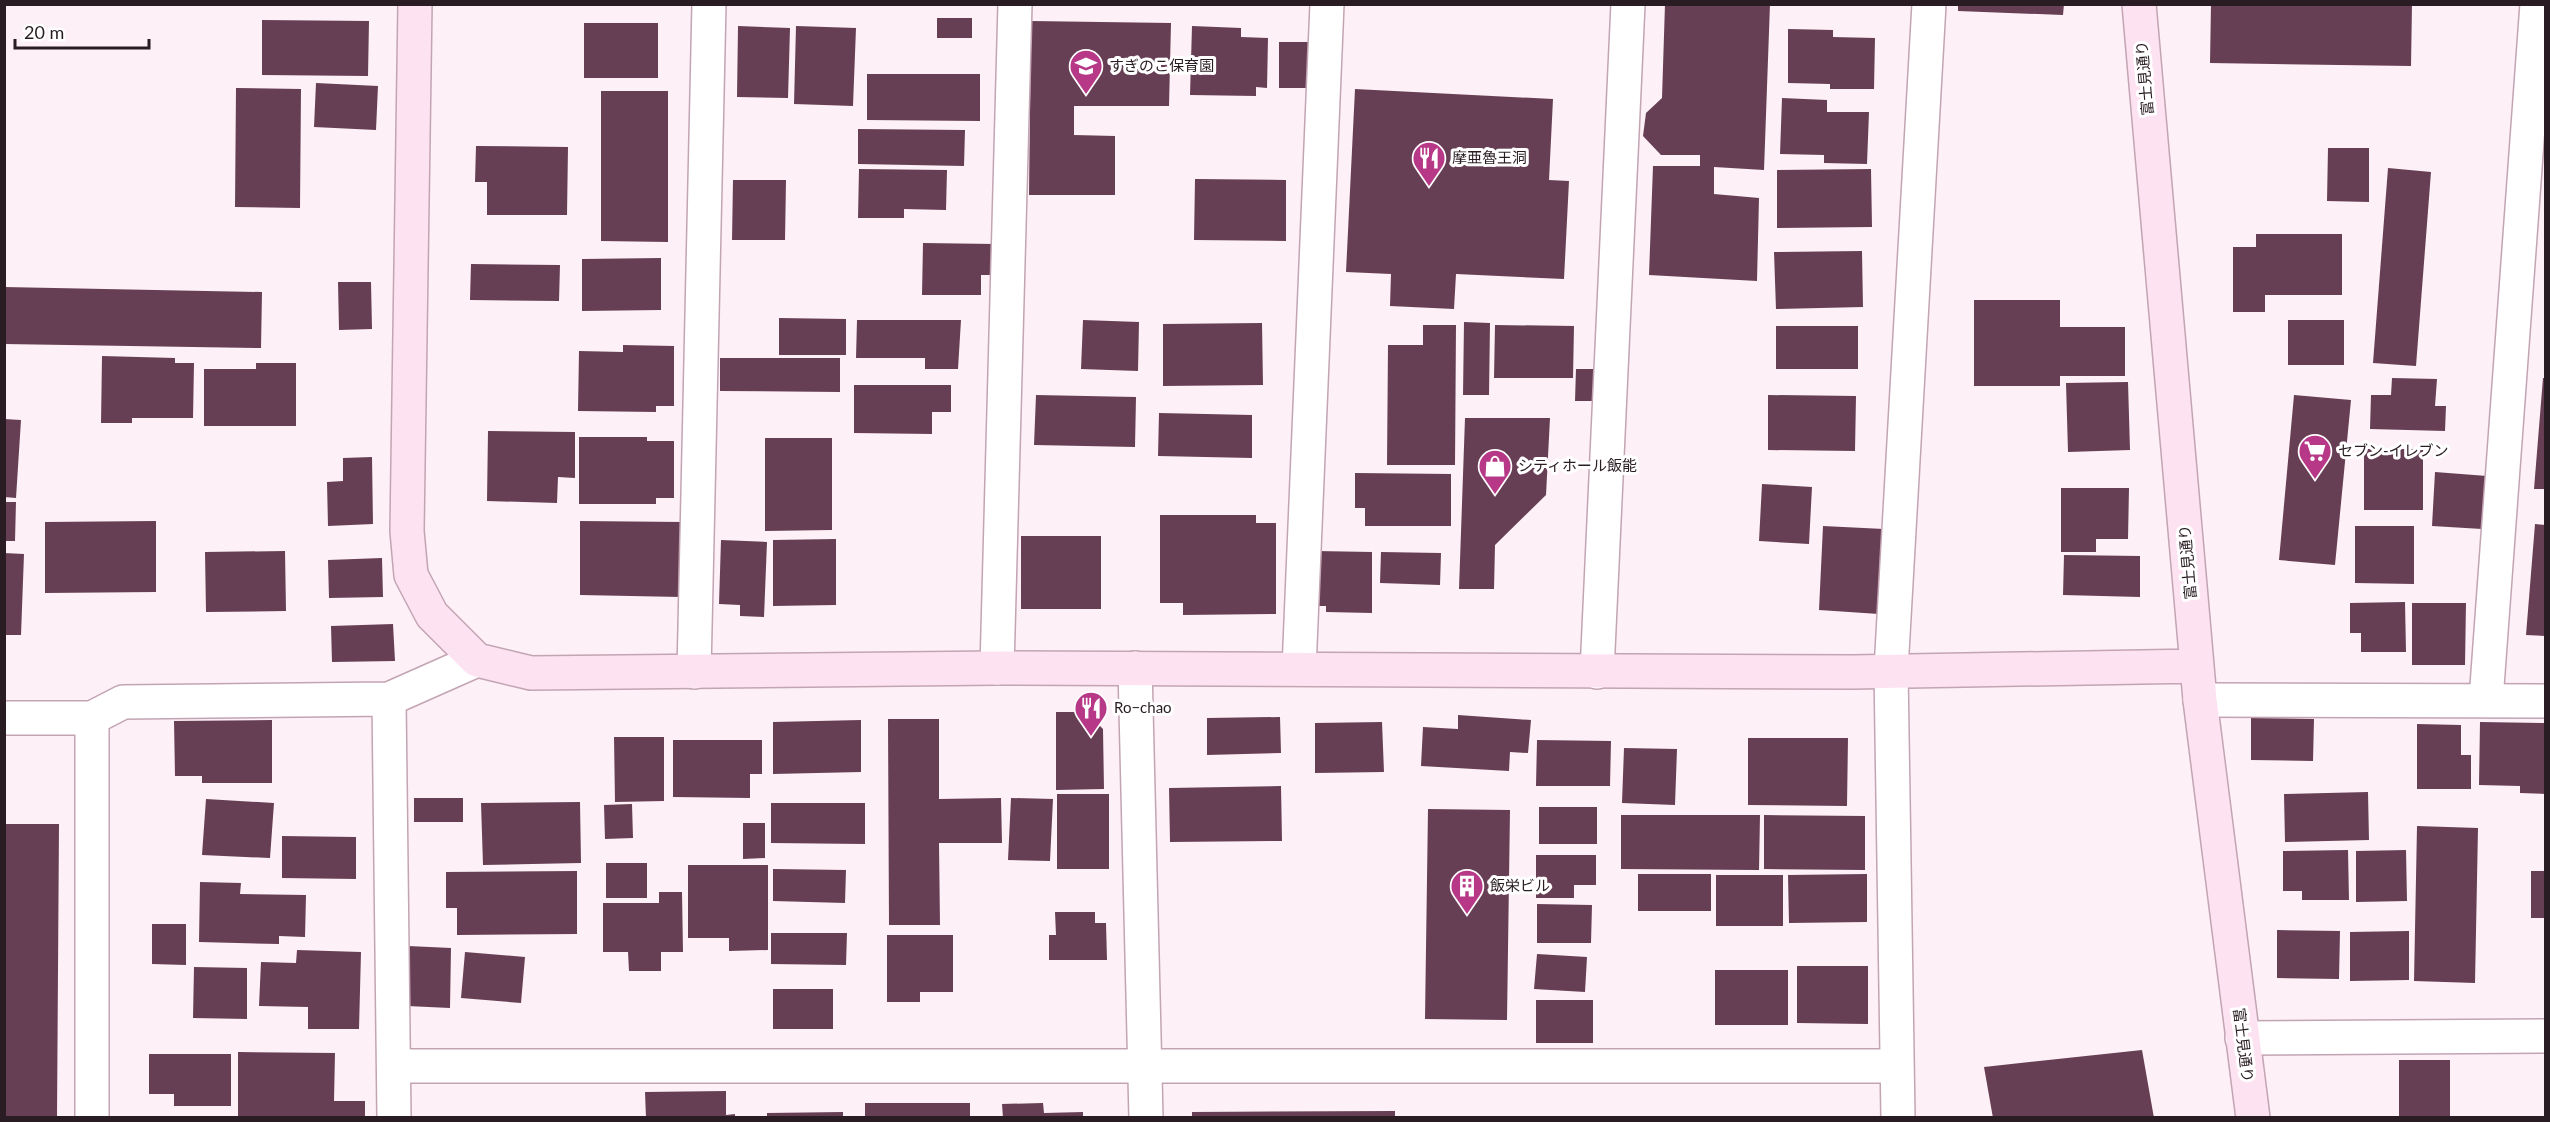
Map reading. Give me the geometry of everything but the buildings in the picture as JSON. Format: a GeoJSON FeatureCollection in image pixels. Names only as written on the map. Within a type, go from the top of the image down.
{"type":"FeatureCollection","features":[{"type":"Feature","properties":{"kind":"street"},"geometry":{"type":"LineString","coordinates":[[414,4],[407,531],[411,575],[432,615],[477,660],[531,673],[997,668],[1597,672],[2197,666]]}},
{"type":"Feature","properties":{"kind":"street"},"geometry":{"type":"LineString","coordinates":[[694,672],[710,4]]}},
{"type":"Feature","properties":{"kind":"street"},"geometry":{"type":"LineString","coordinates":[[997,668],[1015,4]]}},
{"type":"Feature","properties":{"kind":"street"},"geometry":{"type":"LineString","coordinates":[[1299,669],[1327,4]]}},
{"type":"Feature","properties":{"kind":"street"},"geometry":{"type":"LineString","coordinates":[[1597,672],[1628,4]]}},
{"type":"Feature","properties":{"kind":"street"},"geometry":{"type":"LineString","coordinates":[[1898,1118],[1891,670],[1929,4]]}},
{"type":"Feature","properties":{"kind":"street","name":"富士見通り"},"geometry":{"type":"LineString","coordinates":[[2139,4],[2200,700],[2253,1118]]}},
{"type":"Feature","properties":{"kind":"street"},"geometry":{"type":"LineString","coordinates":[[2486,700],[2537,4]]}},
{"type":"Feature","properties":{"kind":"street"},"geometry":{"type":"LineString","coordinates":[[4,718],[92,718],[123,702],[389,699],[477,660]]}},
{"type":"Feature","properties":{"kind":"street"},"geometry":{"type":"LineString","coordinates":[[1135,668],[1146,1118]]}},
{"type":"Feature","properties":{"kind":"street"},"geometry":{"type":"LineString","coordinates":[[389,699],[394,1118]]}},
{"type":"Feature","properties":{"kind":"street"},"geometry":{"type":"LineString","coordinates":[[2200,700],[2546,701]]}},
{"type":"Feature","properties":{"kind":"street"},"geometry":{"type":"LineString","coordinates":[[92,718],[92,1118]]}},
{"type":"Feature","properties":{"kind":"street"},"geometry":{"type":"LineString","coordinates":[[2242,1038],[2546,1036]]}},
{"type":"Feature","properties":{"kind":"street"},"geometry":{"type":"LineString","coordinates":[[394,1066],[1896,1066]]}},
{"type":"Feature","properties":{"kind":"place","name":"すぎのこ保育園"},"geometry":{"type":"Point","coordinates":[1086,95]}},
{"type":"Feature","properties":{"kind":"place","name":"摩亜魯王洞"},"geometry":{"type":"Point","coordinates":[1429,187]}},
{"type":"Feature","properties":{"kind":"place","name":"セブン-イレブン"},"geometry":{"type":"Point","coordinates":[2315,480]}},
{"type":"Feature","properties":{"kind":"place","name":"シティホール飯能"},"geometry":{"type":"Point","coordinates":[1495,495]}},
{"type":"Feature","properties":{"kind":"place","name":"Ro−chao"},"geometry":{"type":"Point","coordinates":[1091,737]}},
{"type":"Feature","properties":{"kind":"place","name":"飯栄ビル"},"geometry":{"type":"Point","coordinates":[1467,915]}}]}
